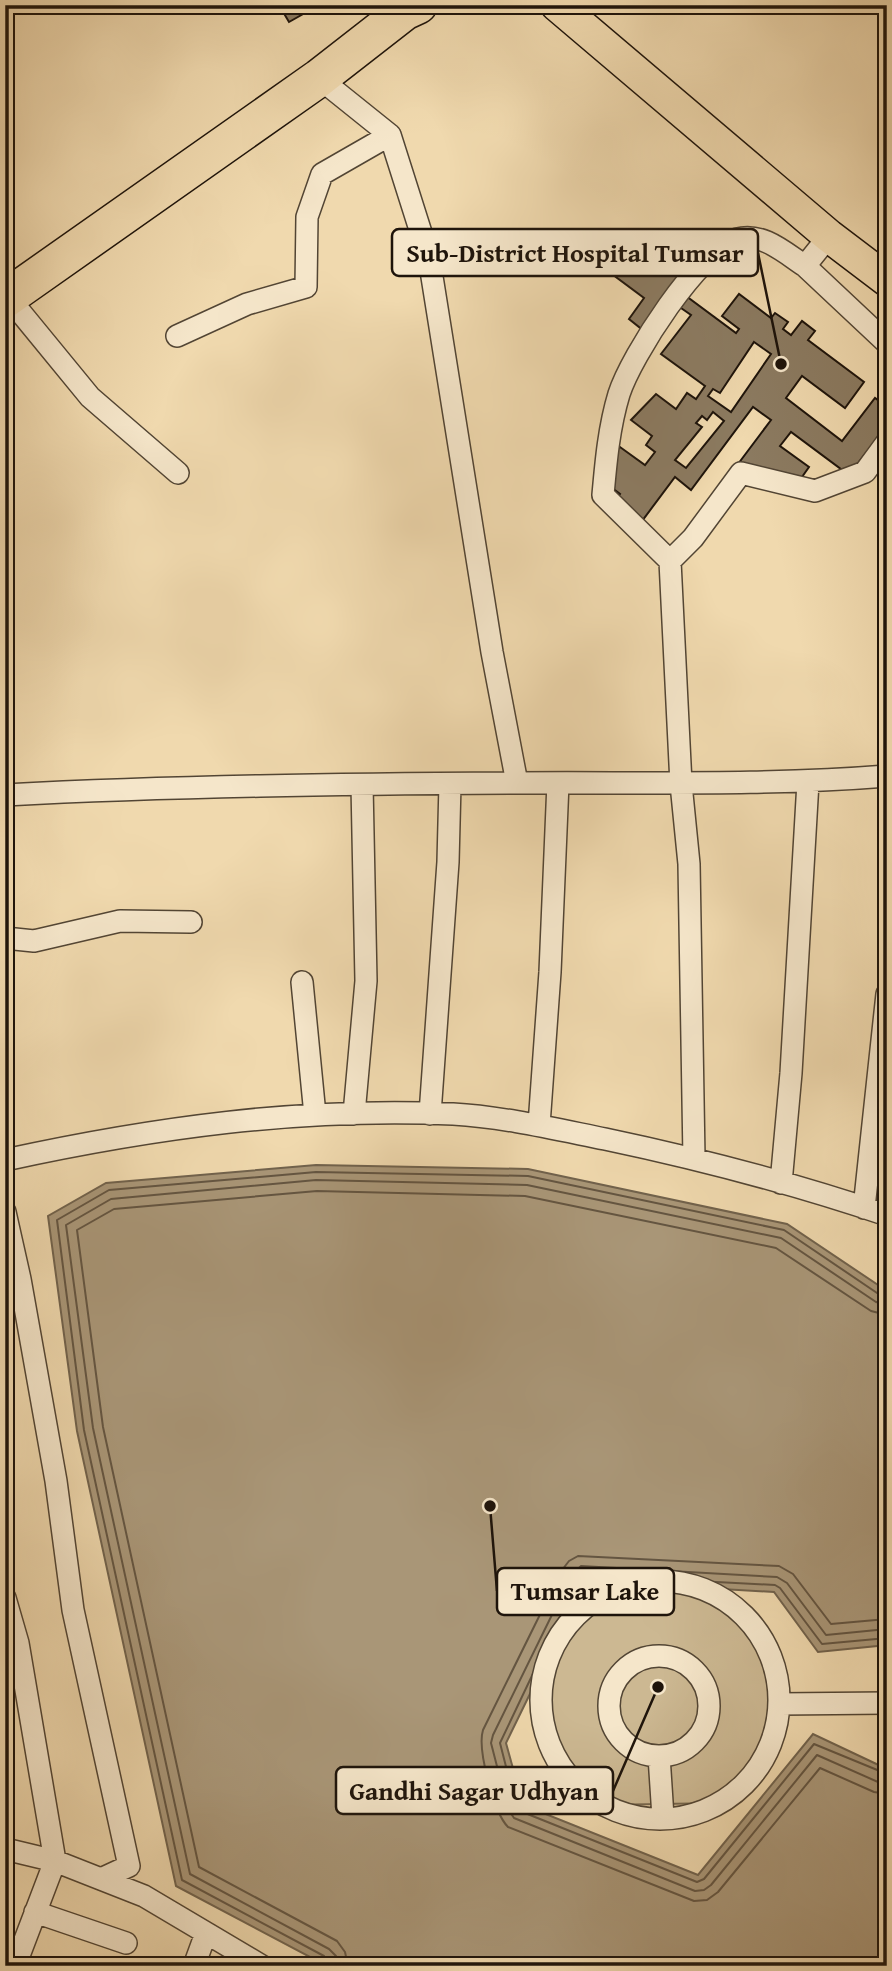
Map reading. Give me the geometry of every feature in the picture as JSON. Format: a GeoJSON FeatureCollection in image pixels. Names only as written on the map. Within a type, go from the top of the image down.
{"type":"FeatureCollection","features":[{"type":"Feature","properties":{"kind":"highway"},"geometry":{"type":"LineString","coordinates":[[6,298],[319,78],[405,11],[418,5]]}},
{"type":"Feature","properties":{"kind":"main road"},"geometry":{"type":"LineString","coordinates":[[556,5],[829,236],[887,280]]}},
{"type":"Feature","properties":{"kind":"street"},"geometry":{"type":"LineString","coordinates":[[319,78],[390,135],[429,258],[492,652],[517,783]]}},
{"type":"Feature","properties":{"kind":"street"},"geometry":{"type":"LineString","coordinates":[[177,336],[247,304],[306,287],[307,217],[322,174],[390,135]]}},
{"type":"Feature","properties":{"kind":"street"},"geometry":{"type":"LineString","coordinates":[[804,266],[829,236]]}},
{"type":"Feature","properties":{"kind":"street"},"geometry":{"type":"LineString","coordinates":[[694,1158],[689,864],[681,784],[670,561],[603,495],[608,447],[620,392],[643,345],[684,286],[712,253],[738,239],[766,240],[804,266],[887,343]]}},
{"type":"Feature","properties":{"kind":"street"},"geometry":{"type":"LineString","coordinates":[[6,298],[90,397],[177,473]]}},
{"type":"Feature","properties":{"kind":"street"},"geometry":{"type":"LineString","coordinates":[[670,561],[693,538],[741,473],[815,491],[865,471],[887,442]]}},
{"type":"Feature","properties":{"kind":"street"},"geometry":{"type":"LineString","coordinates":[[5,796],[135,788],[808,782],[887,776]]}},
{"type":"Feature","properties":{"kind":"street"},"geometry":{"type":"LineString","coordinates":[[781,1183],[791,1073],[808,782]]}},
{"type":"Feature","properties":{"kind":"street"},"geometry":{"type":"LineString","coordinates":[[539,1125],[550,972],[558,783]]}},
{"type":"Feature","properties":{"kind":"street"},"geometry":{"type":"LineString","coordinates":[[430,1114],[447,875],[450,784]]}},
{"type":"Feature","properties":{"kind":"street"},"geometry":{"type":"LineString","coordinates":[[354,1114],[366,981],[362,785]]}},
{"type":"Feature","properties":{"kind":"street"},"geometry":{"type":"LineString","coordinates":[[5,938],[34,941],[120,921],[191,922]]}},
{"type":"Feature","properties":{"kind":"street"},"geometry":{"type":"LineString","coordinates":[[302,982],[315,1115]]}},
{"type":"Feature","properties":{"kind":"street"},"geometry":{"type":"LineString","coordinates":[[864,1208],[887,994]]}},
{"type":"Feature","properties":{"kind":"street"},"geometry":{"type":"LineString","coordinates":[[5,1160],[192,1125],[315,1115],[454,1114],[539,1125],[694,1158],[887,1214]]}},
{"type":"Feature","properties":{"kind":"street"},"geometry":{"type":"LineString","coordinates":[[5,1212],[20,1279],[56,1481],[74,1610],[129,1866],[101,1879]]}},
{"type":"Feature","properties":{"kind":"street"},"geometry":{"type":"LineString","coordinates":[[657,1580],[696,1586],[731,1603],[758,1631],[775,1666],[780,1704],[772,1743],[751,1777],[720,1803],[682,1817],[663,1817],[642,1818],[604,1805],[572,1782],[550,1748],[540,1709],[543,1671],[559,1635],[585,1606],[619,1587],[657,1580]]}},
{"type":"Feature","properties":{"kind":"street"},"geometry":{"type":"LineString","coordinates":[[5,1598],[18,1643],[55,1861],[15,1966]]}},
{"type":"Feature","properties":{"kind":"street"},"geometry":{"type":"LineString","coordinates":[[650,1657],[666,1657],[682,1662],[696,1672],[705,1685],[709,1701],[702,1733],[690,1746],[676,1754],[659,1756],[643,1754],[623,1740],[610,1719],[612,1687],[628,1668],[650,1657]]}},
{"type":"Feature","properties":{"kind":"street"},"geometry":{"type":"LineString","coordinates":[[780,1704],[887,1703]]}},
{"type":"Feature","properties":{"kind":"street"},"geometry":{"type":"LineString","coordinates":[[659,1756],[663,1817]]}},
{"type":"Feature","properties":{"kind":"street"},"geometry":{"type":"LineString","coordinates":[[5,1849],[55,1861],[144,1896],[262,1966]]}},
{"type":"Feature","properties":{"kind":"street"},"geometry":{"type":"LineString","coordinates":[[35,1912],[127,1943]]}},
{"type":"Feature","properties":{"kind":"street"},"geometry":{"type":"LineString","coordinates":[[194,1966],[206,1933]]}},
{"type":"Feature","properties":{"kind":"shaded area"},"geometry":{"type":"Polygon","coordinates":[[[657,1580],[696,1586],[731,1603],[758,1631],[780,1704],[772,1743],[720,1803],[604,1805],[572,1781],[540,1709],[543,1671],[559,1635],[585,1607],[619,1587],[657,1580]]]}},
{"type":"Feature","properties":{"kind":"water"},"geometry":{"type":"Polygon","coordinates":[[[316,1165],[528,1169],[787,1224],[887,1291],[887,1645],[818,1652],[774,1592],[585,1581],[506,1743],[523,1805],[698,1875],[813,1734],[887,1769],[887,1966],[327,1966],[176,1886],[77,1431],[48,1216],[106,1183],[316,1165]]]}},
{"type":"Feature","properties":{"kind":"building"},"geometry":{"type":"Polygon","coordinates":[[[279,5],[319,5],[289,22],[279,5]]]}},
{"type":"Feature","properties":{"kind":"building"},"geometry":{"type":"Polygon","coordinates":[[[691,234],[709,248],[678,290],[736,333],[739,329],[722,316],[739,294],[771,318],[775,313],[788,322],[783,329],[791,335],[802,321],[815,331],[808,340],[864,382],[845,408],[802,376],[786,398],[842,441],[875,398],[887,407],[887,441],[873,459],[865,454],[849,475],[791,432],[780,446],[809,467],[790,494],[735,468],[771,420],[753,407],[691,490],[675,477],[636,529],[609,509],[620,494],[603,481],[608,462],[620,447],[645,465],[655,452],[646,445],[652,436],[631,420],[656,394],[676,409],[687,393],[696,399],[705,386],[661,354],[691,315],[668,299],[644,331],[629,319],[644,298],[585,254],[599,235],[609,243],[615,235],[663,271],[691,234]],[[754,342],[720,393],[713,389],[708,396],[731,412],[771,354],[754,342]],[[713,412],[707,420],[702,416],[696,423],[702,427],[675,460],[686,468],[724,421],[713,412]]]}},
{"type":"Feature","properties":{"kind":"building"},"geometry":{"type":"Polygon","coordinates":[[[5,570],[13,570],[13,587],[5,587],[5,570]]]}},
{"type":"Feature","properties":{"kind":"place","name":"Sub-District Hospital Tumsar"},"geometry":{"type":"Point","coordinates":[781,364]}},
{"type":"Feature","properties":{"kind":"place","name":"Tumsar Lake"},"geometry":{"type":"Point","coordinates":[490,1506]}},
{"type":"Feature","properties":{"kind":"place","name":"Gandhi Sagar Udhyan"},"geometry":{"type":"Point","coordinates":[658,1687]}}]}
